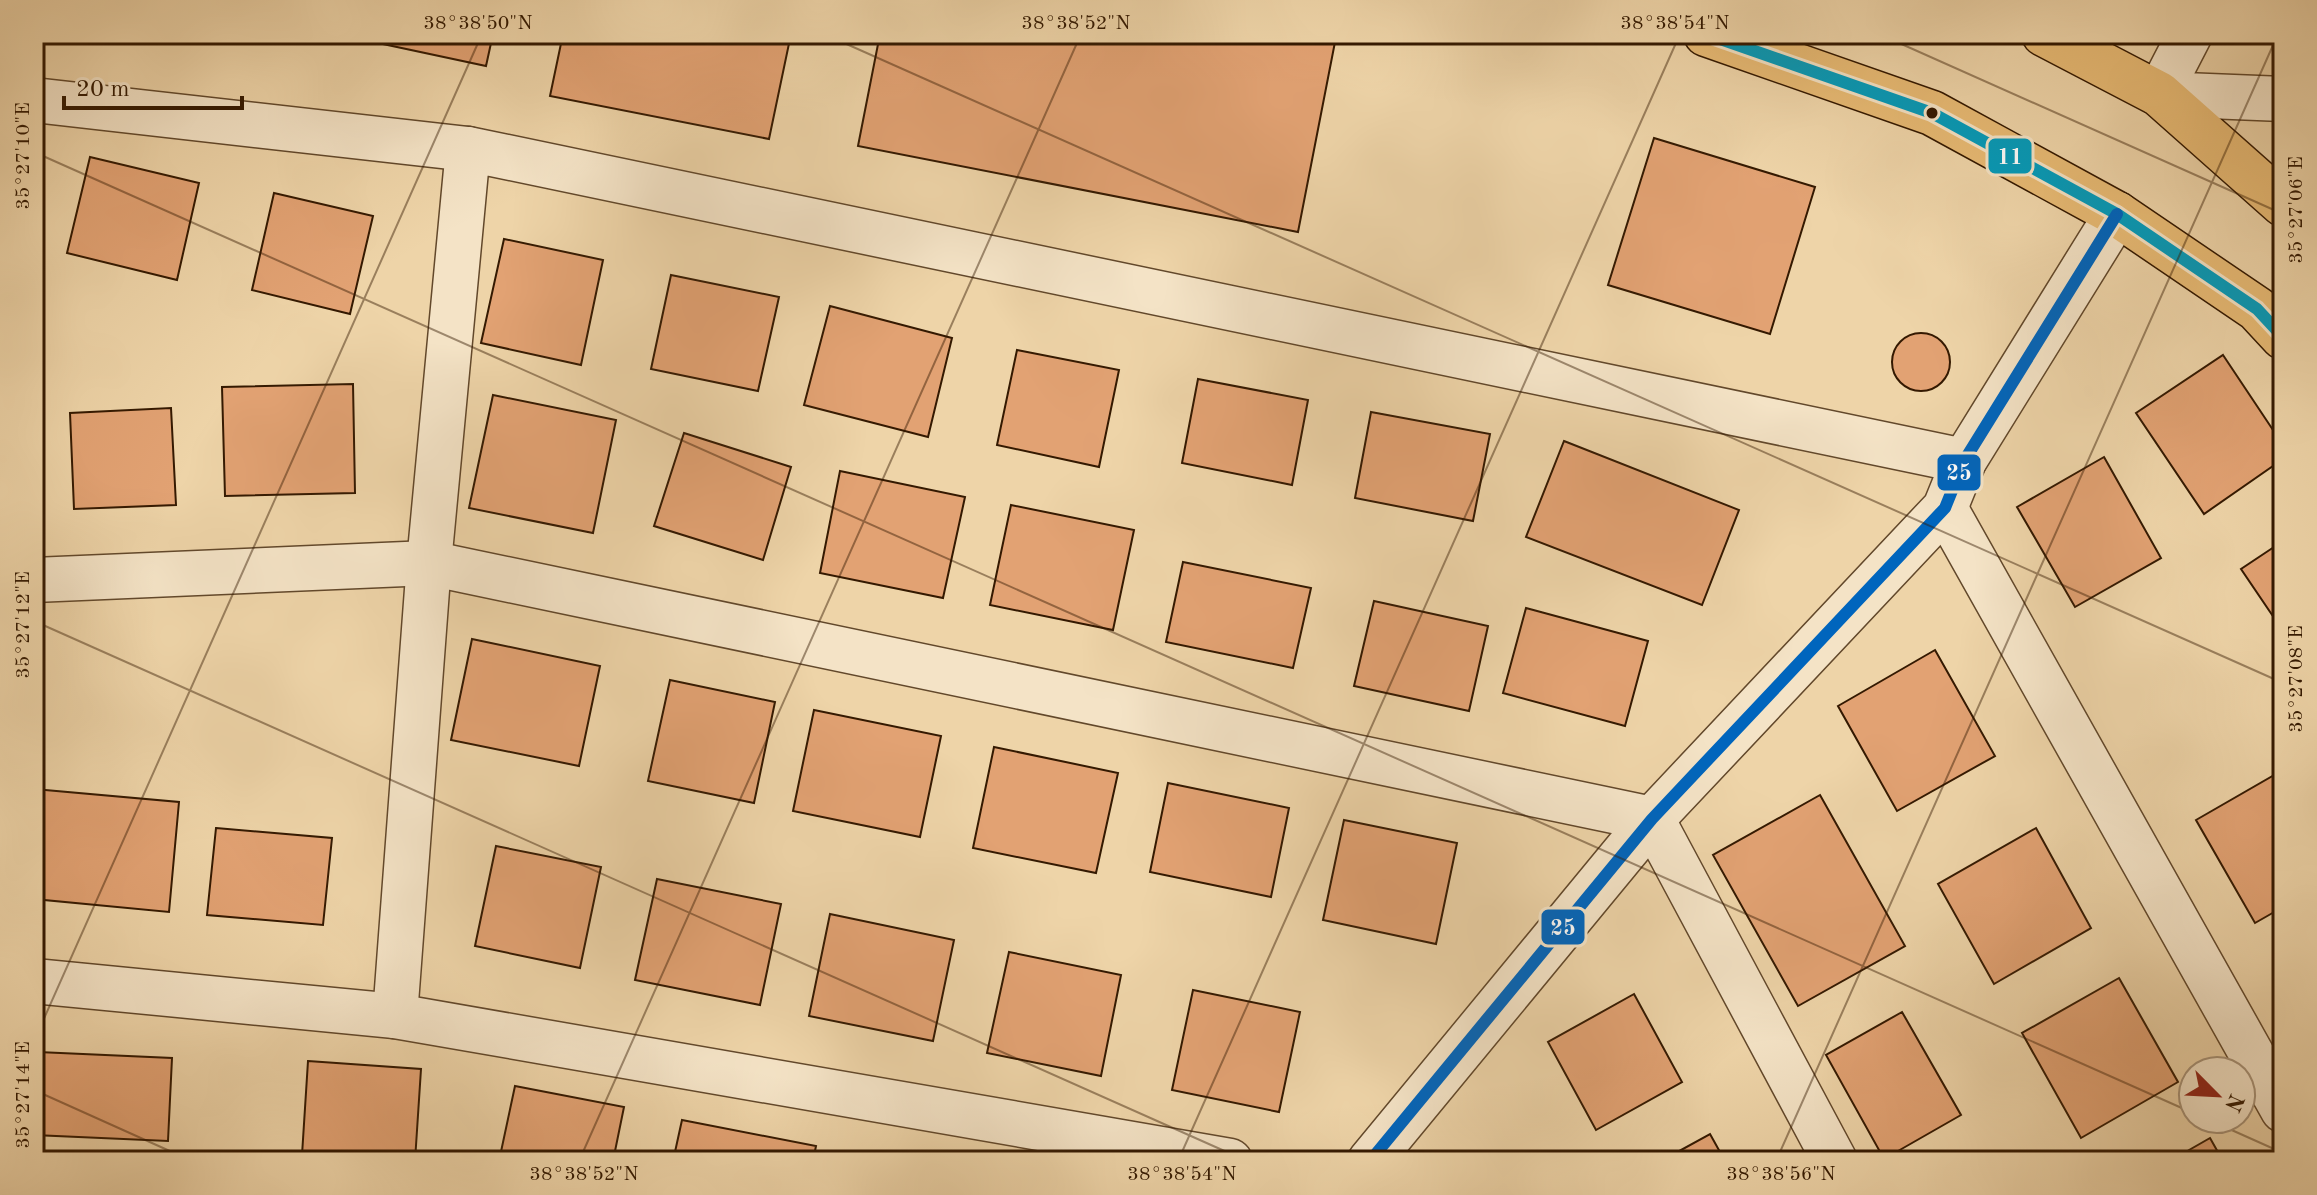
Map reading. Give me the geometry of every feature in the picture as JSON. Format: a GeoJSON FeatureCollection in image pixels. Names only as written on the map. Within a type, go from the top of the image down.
{"type":"FeatureCollection","features":[{"type":"Feature","properties":{"kind":"main road"},"geometry":{"type":"LineString","coordinates":[[1706,34],[1932,113],[2117,214],[2257,309],[2283,337]]}},
{"type":"Feature","properties":{"kind":"main road"},"geometry":{"type":"LineString","coordinates":[[2044,34],[2159,94],[2283,204]]}},
{"type":"Feature","properties":{"kind":"street"},"geometry":{"type":"LineString","coordinates":[[2190,34],[2159,94],[2283,99]]}},
{"type":"Feature","properties":{"kind":"street"},"geometry":{"type":"LineString","coordinates":[[34,100],[468,149],[1964,461]]}},
{"type":"Feature","properties":{"kind":"street"},"geometry":{"type":"LineString","coordinates":[[395,1016],[429,563],[468,149]]}},
{"type":"Feature","properties":{"kind":"street"},"geometry":{"type":"LineString","coordinates":[[1370,1161],[1652,819],[1945,508],[1964,461],[2117,214]]}},
{"type":"Feature","properties":{"kind":"street"},"geometry":{"type":"LineString","coordinates":[[1945,508],[2283,1110]]}},
{"type":"Feature","properties":{"kind":"street"},"geometry":{"type":"LineString","coordinates":[[34,580],[429,563],[1652,819]]}},
{"type":"Feature","properties":{"kind":"street"},"geometry":{"type":"LineString","coordinates":[[1652,819],[1835,1161]]}},
{"type":"Feature","properties":{"kind":"street"},"geometry":{"type":"LineString","coordinates":[[34,981],[395,1016],[1230,1161]]}},
{"type":"Feature","properties":{"kind":"building"},"geometry":{"type":"Polygon","coordinates":[[[336,34],[493,34],[486,66],[336,34]]]}},
{"type":"Feature","properties":{"kind":"building"},"geometry":{"type":"Polygon","coordinates":[[[563,34],[791,34],[769,139],[550,96],[563,34]]]}},
{"type":"Feature","properties":{"kind":"building"},"geometry":{"type":"Polygon","coordinates":[[[880,34],[1296,34],[1335,42],[1298,232],[858,146],[880,34]]]}},
{"type":"Feature","properties":{"kind":"building"},"geometry":{"type":"Polygon","coordinates":[[[1654,138],[1815,187],[1770,334],[1608,285],[1654,138]]]}},
{"type":"Feature","properties":{"kind":"building"},"geometry":{"type":"Polygon","coordinates":[[[90,157],[199,183],[177,280],[67,253],[90,157]]]}},
{"type":"Feature","properties":{"kind":"building"},"geometry":{"type":"Polygon","coordinates":[[[274,193],[373,216],[350,314],[252,290],[274,193]]]}},
{"type":"Feature","properties":{"kind":"building"},"geometry":{"type":"Polygon","coordinates":[[[504,239],[603,260],[581,365],[481,343],[504,239]]]}},
{"type":"Feature","properties":{"kind":"building"},"geometry":{"type":"Polygon","coordinates":[[[671,275],[779,297],[758,391],[651,369],[671,275]]]}},
{"type":"Feature","properties":{"kind":"building"},"geometry":{"type":"Polygon","coordinates":[[[830,306],[952,338],[928,437],[804,405],[830,306]]]}},
{"type":"Feature","properties":{"kind":"building"},"geometry":{"type":"Polygon","coordinates":[[[1921,333],[1942,341],[1950,362],[1942,383],[1921,391],[1900,383],[1892,362],[1900,341],[1921,333]]]}},
{"type":"Feature","properties":{"kind":"building"},"geometry":{"type":"Polygon","coordinates":[[[1017,350],[1119,370],[1099,467],[997,445],[1017,350]]]}},
{"type":"Feature","properties":{"kind":"building"},"geometry":{"type":"Polygon","coordinates":[[[2223,355],[2283,445],[2283,459],[2204,514],[2136,413],[2223,355]]]}},
{"type":"Feature","properties":{"kind":"building"},"geometry":{"type":"Polygon","coordinates":[[[1198,379],[1308,400],[1292,485],[1182,463],[1198,379]]]}},
{"type":"Feature","properties":{"kind":"building"},"geometry":{"type":"Polygon","coordinates":[[[353,384],[355,493],[225,496],[222,387],[353,384]]]}},
{"type":"Feature","properties":{"kind":"building"},"geometry":{"type":"Polygon","coordinates":[[[493,395],[616,420],[593,533],[469,508],[493,395]]]}},
{"type":"Feature","properties":{"kind":"building"},"geometry":{"type":"Polygon","coordinates":[[[171,408],[176,505],[74,509],[70,413],[171,408]]]}},
{"type":"Feature","properties":{"kind":"building"},"geometry":{"type":"Polygon","coordinates":[[[1371,412],[1490,434],[1473,521],[1355,498],[1371,412]]]}},
{"type":"Feature","properties":{"kind":"building"},"geometry":{"type":"Polygon","coordinates":[[[684,433],[791,467],[763,560],[654,526],[684,433]]]}},
{"type":"Feature","properties":{"kind":"building"},"geometry":{"type":"Polygon","coordinates":[[[1564,441],[1739,510],[1702,605],[1526,537],[1564,441]]]}},
{"type":"Feature","properties":{"kind":"building"},"geometry":{"type":"Polygon","coordinates":[[[2104,457],[2161,558],[2075,607],[2017,507],[2104,457]]]}},
{"type":"Feature","properties":{"kind":"building"},"geometry":{"type":"Polygon","coordinates":[[[840,471],[965,497],[943,598],[820,573],[840,471]]]}},
{"type":"Feature","properties":{"kind":"building"},"geometry":{"type":"Polygon","coordinates":[[[1011,505],[1134,530],[1113,630],[990,605],[1011,505]]]}},
{"type":"Feature","properties":{"kind":"building"},"geometry":{"type":"Polygon","coordinates":[[[2283,541],[2283,631],[2241,569],[2283,541]]]}},
{"type":"Feature","properties":{"kind":"building"},"geometry":{"type":"Polygon","coordinates":[[[1183,562],[1311,588],[1293,668],[1166,642],[1183,562]]]}},
{"type":"Feature","properties":{"kind":"building"},"geometry":{"type":"Polygon","coordinates":[[[1374,601],[1488,626],[1469,711],[1354,686],[1374,601]]]}},
{"type":"Feature","properties":{"kind":"building"},"geometry":{"type":"Polygon","coordinates":[[[1526,608],[1648,641],[1625,726],[1503,693],[1526,608]]]}},
{"type":"Feature","properties":{"kind":"building"},"geometry":{"type":"Polygon","coordinates":[[[472,639],[600,666],[579,766],[451,740],[472,639]]]}},
{"type":"Feature","properties":{"kind":"building"},"geometry":{"type":"Polygon","coordinates":[[[1935,650],[1995,756],[1897,811],[1838,706],[1935,650]]]}},
{"type":"Feature","properties":{"kind":"building"},"geometry":{"type":"Polygon","coordinates":[[[670,680],[775,702],[754,803],[648,781],[670,680]]]}},
{"type":"Feature","properties":{"kind":"building"},"geometry":{"type":"Polygon","coordinates":[[[814,710],[941,736],[920,837],[793,811],[814,710]]]}},
{"type":"Feature","properties":{"kind":"building"},"geometry":{"type":"Polygon","coordinates":[[[994,747],[1118,773],[1096,873],[973,848],[994,747]]]}},
{"type":"Feature","properties":{"kind":"building"},"geometry":{"type":"Polygon","coordinates":[[[2283,770],[2283,907],[2255,923],[2196,820],[2283,770]]]}},
{"type":"Feature","properties":{"kind":"building"},"geometry":{"type":"Polygon","coordinates":[[[1168,783],[1289,808],[1271,897],[1150,872],[1168,783]]]}},
{"type":"Feature","properties":{"kind":"building"},"geometry":{"type":"Polygon","coordinates":[[[34,789],[179,802],[169,912],[34,899],[34,789]]]}},
{"type":"Feature","properties":{"kind":"building"},"geometry":{"type":"Polygon","coordinates":[[[1820,795],[1905,946],[1798,1006],[1713,855],[1820,795]]]}},
{"type":"Feature","properties":{"kind":"building"},"geometry":{"type":"Polygon","coordinates":[[[1344,820],[1457,843],[1436,944],[1323,920],[1344,820]]]}},
{"type":"Feature","properties":{"kind":"building"},"geometry":{"type":"Polygon","coordinates":[[[216,828],[332,838],[323,925],[207,915],[216,828]]]}},
{"type":"Feature","properties":{"kind":"building"},"geometry":{"type":"Polygon","coordinates":[[[2036,828],[2091,928],[1994,984],[1938,884],[2036,828]]]}},
{"type":"Feature","properties":{"kind":"building"},"geometry":{"type":"Polygon","coordinates":[[[496,846],[601,867],[580,968],[475,946],[496,846]]]}},
{"type":"Feature","properties":{"kind":"building"},"geometry":{"type":"Polygon","coordinates":[[[657,879],[781,904],[760,1005],[635,980],[657,879]]]}},
{"type":"Feature","properties":{"kind":"building"},"geometry":{"type":"Polygon","coordinates":[[[830,914],[954,940],[933,1041],[809,1016],[830,914]]]}},
{"type":"Feature","properties":{"kind":"building"},"geometry":{"type":"Polygon","coordinates":[[[1009,952],[1121,975],[1101,1076],[987,1053],[1009,952]]]}},
{"type":"Feature","properties":{"kind":"building"},"geometry":{"type":"Polygon","coordinates":[[[2119,978],[2177,1083],[2081,1138],[2022,1033],[2119,978]]]}},
{"type":"Feature","properties":{"kind":"building"},"geometry":{"type":"Polygon","coordinates":[[[1193,990],[1300,1012],[1279,1112],[1172,1090],[1193,990]]]}},
{"type":"Feature","properties":{"kind":"building"},"geometry":{"type":"Polygon","coordinates":[[[1634,994],[1682,1082],[1596,1130],[1548,1042],[1634,994]]]}},
{"type":"Feature","properties":{"kind":"building"},"geometry":{"type":"Polygon","coordinates":[[[1902,1012],[1961,1115],[1884,1159],[1826,1055],[1902,1012]]]}},
{"type":"Feature","properties":{"kind":"building"},"geometry":{"type":"Polygon","coordinates":[[[38,1052],[172,1058],[168,1141],[34,1135],[38,1052]]]}},
{"type":"Feature","properties":{"kind":"building"},"geometry":{"type":"Polygon","coordinates":[[[308,1061],[421,1069],[415,1161],[302,1155],[308,1061]]]}},
{"type":"Feature","properties":{"kind":"building"},"geometry":{"type":"Polygon","coordinates":[[[515,1086],[624,1107],[613,1161],[499,1161],[515,1086]]]}},
{"type":"Feature","properties":{"kind":"building"},"geometry":{"type":"Polygon","coordinates":[[[682,1120],[816,1146],[813,1161],[673,1161],[682,1120]]]}},
{"type":"Feature","properties":{"kind":"building"},"geometry":{"type":"Polygon","coordinates":[[[1710,1134],[1725,1161],[1661,1161],[1710,1134]]]}},
{"type":"Feature","properties":{"kind":"building"},"geometry":{"type":"Polygon","coordinates":[[[2210,1138],[2223,1161],[2170,1161],[2210,1138]]]}},
{"type":"Feature","properties":{"kind":"transit line","name":"11"},"geometry":{"type":"LineString","coordinates":[[1706,34],[1932,113],[2117,214],[2257,309],[2283,337]]}},
{"type":"Feature","properties":{"kind":"transit line","name":"25"},"geometry":{"type":"LineString","coordinates":[[1370,1161],[1652,819],[1945,508],[1964,461],[2117,214]]}}]}
